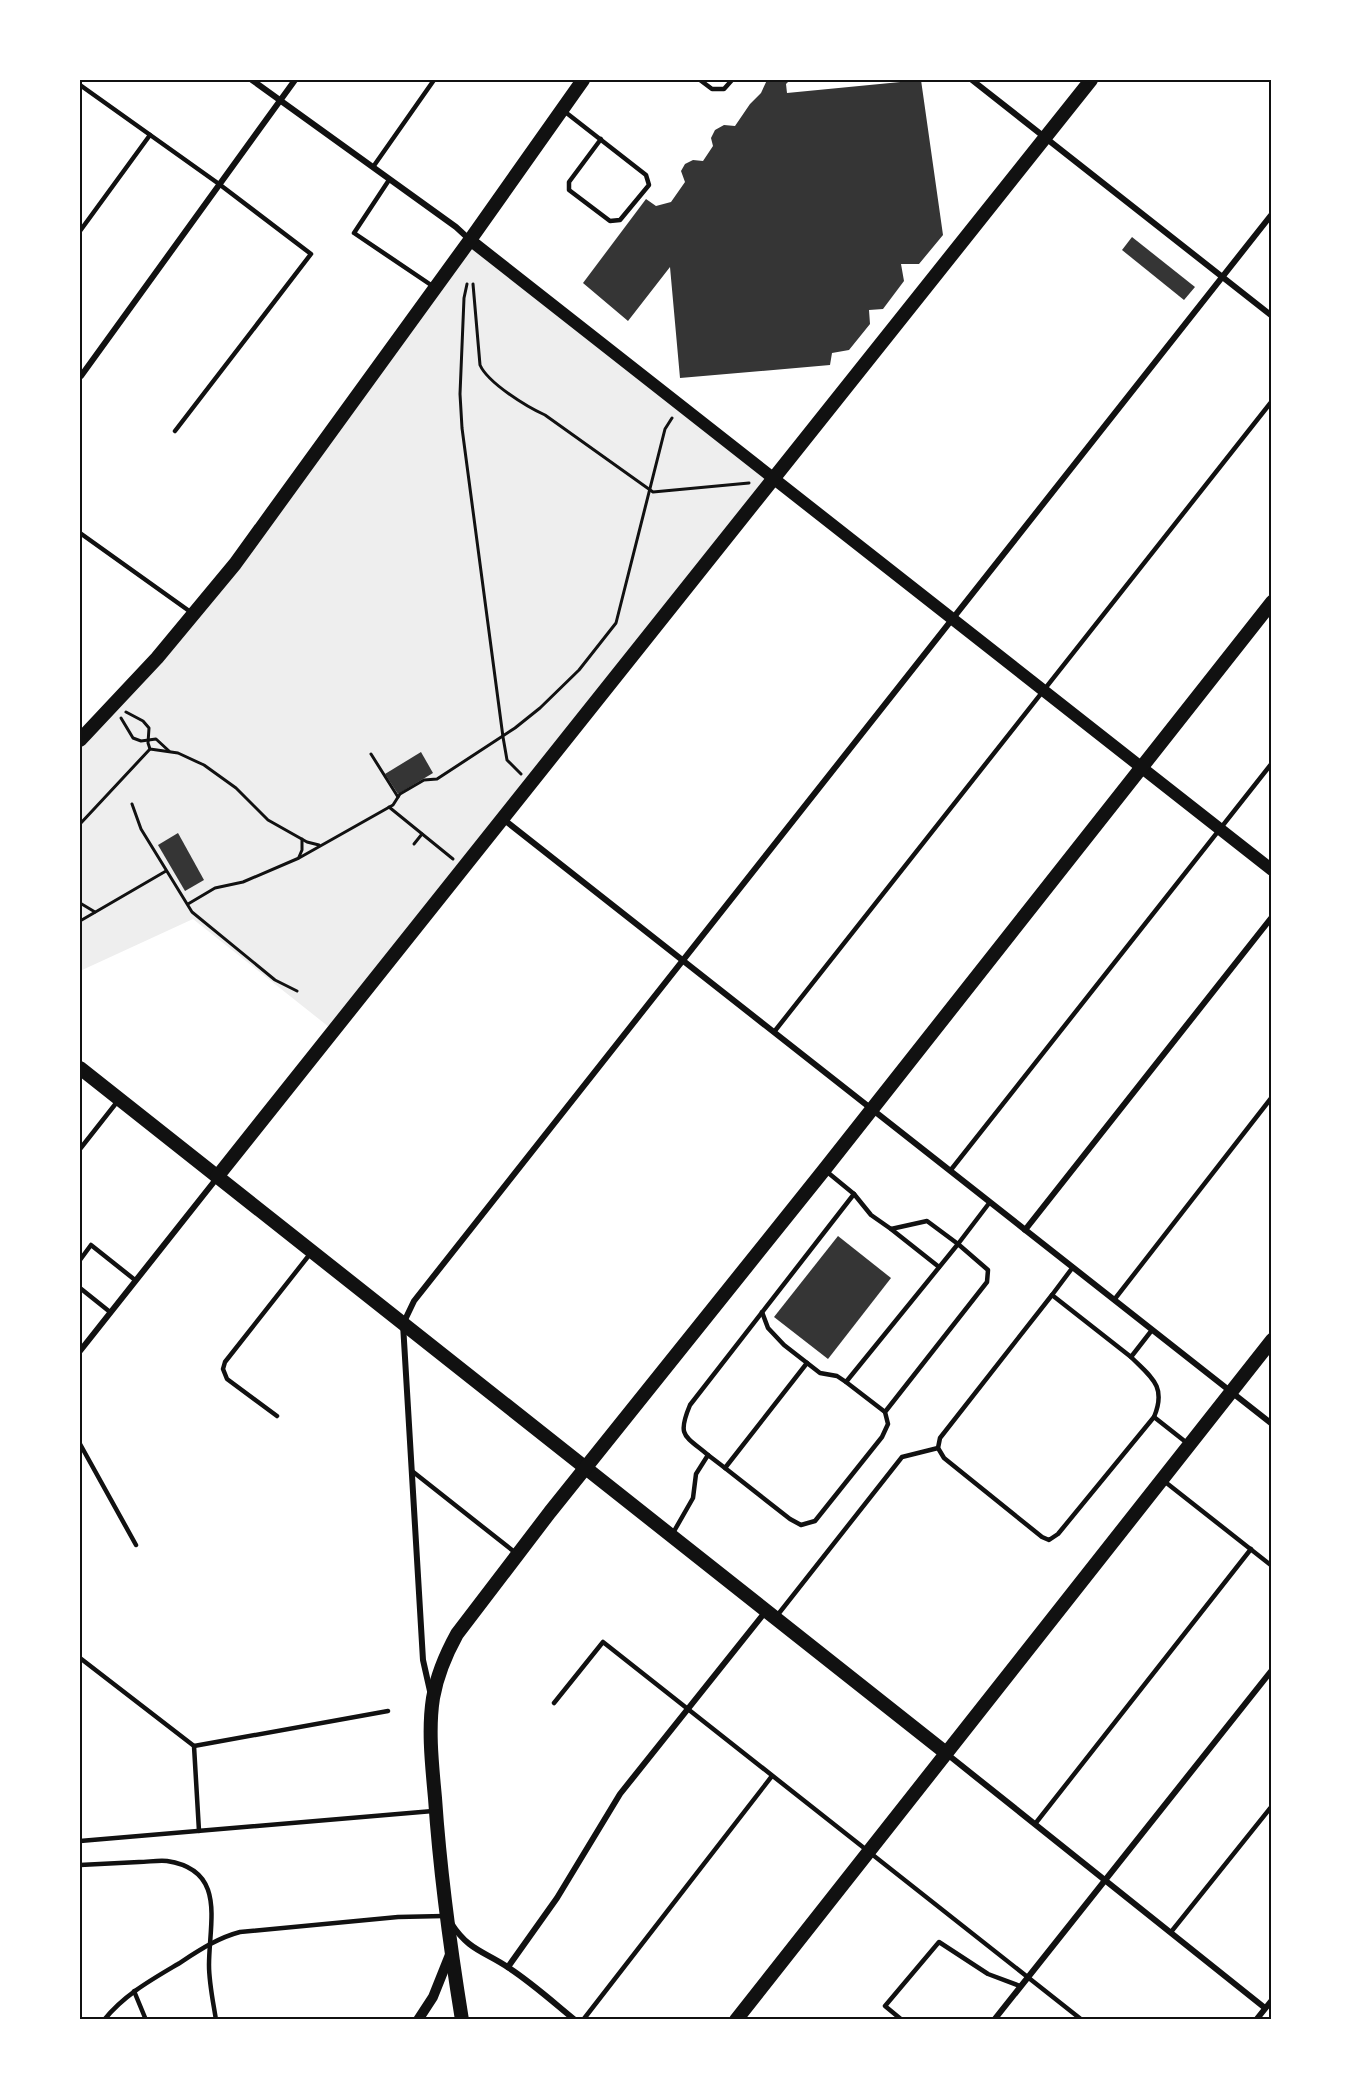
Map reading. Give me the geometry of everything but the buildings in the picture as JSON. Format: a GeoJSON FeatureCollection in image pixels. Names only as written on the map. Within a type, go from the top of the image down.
{"type":"FeatureCollection","features":[{"type":"Feature","properties":{"kind":"main road"},"geometry":{"type":"LineString","coordinates":[[80,740],[114,706],[194,615],[261,530],[583,80]]}},
{"type":"Feature","properties":{"kind":"main road"},"geometry":{"type":"LineString","coordinates":[[217,1177],[1091,80]]}},
{"type":"Feature","properties":{"kind":"main road"},"geometry":{"type":"LineString","coordinates":[[470,240],[1272,870]]}},
{"type":"Feature","properties":{"kind":"main road"},"geometry":{"type":"LineString","coordinates":[[462,2019],[446,1916],[431,1737],[433,1701],[441,1669],[457,1634],[517,1554],[824,1170],[1272,602]]}},
{"type":"Feature","properties":{"kind":"main road"},"geometry":{"type":"LineString","coordinates":[[80,1068],[946,1753]]}},
{"type":"Feature","properties":{"kind":"main road"},"geometry":{"type":"LineString","coordinates":[[736,2019],[1272,1340]]}},
{"type":"Feature","properties":{"kind":"street"},"geometry":{"type":"LineString","coordinates":[[252,80],[456,227],[470,240]]}},
{"type":"Feature","properties":{"kind":"street"},"geometry":{"type":"LineString","coordinates":[[81,376],[295,80]]}},
{"type":"Feature","properties":{"kind":"street"},"geometry":{"type":"LineString","coordinates":[[972,80],[1272,316]]}},
{"type":"Feature","properties":{"kind":"street"},"geometry":{"type":"LineString","coordinates":[[433,1701],[423,1660],[403,1324],[418,1295],[1272,214]]}},
{"type":"Feature","properties":{"kind":"street"},"geometry":{"type":"LineString","coordinates":[[503,818],[1272,1424]]}},
{"type":"Feature","properties":{"kind":"street"},"geometry":{"type":"LineString","coordinates":[[1025,1230],[1272,917]]}},
{"type":"Feature","properties":{"kind":"street"},"geometry":{"type":"LineString","coordinates":[[80,1350],[217,1177]]}},
{"type":"Feature","properties":{"kind":"street"},"geometry":{"type":"LineString","coordinates":[[508,1967],[557,1898],[620,1794],[688,1710],[771,1615]]}},
{"type":"Feature","properties":{"kind":"street"},"geometry":{"type":"LineString","coordinates":[[994,2019],[1272,1670]]}},
{"type":"Feature","properties":{"kind":"street"},"geometry":{"type":"LineString","coordinates":[[946,1753],[1268,2010]]}},
{"type":"Feature","properties":{"kind":"street"},"geometry":{"type":"LineString","coordinates":[[446,1916],[464,1941],[482,1954],[508,1967],[575,2019]]}},
{"type":"Feature","properties":{"kind":"street"},"geometry":{"type":"LineString","coordinates":[[418,2019],[433,1997],[451,1952]]}},
{"type":"Feature","properties":{"kind":"street"},"geometry":{"type":"LineString","coordinates":[[1256,2019],[1268,2010],[1272,2000]]}},
{"type":"Feature","properties":{"kind":"lane"},"geometry":{"type":"LineString","coordinates":[[373,167],[434,80]]}},
{"type":"Feature","properties":{"kind":"lane"},"geometry":{"type":"LineString","coordinates":[[700,80],[712,89],[724,88],[732,80]]}},
{"type":"Feature","properties":{"kind":"lane"},"geometry":{"type":"LineString","coordinates":[[80,85],[219,184],[311,254],[175,431]]}},
{"type":"Feature","properties":{"kind":"lane"},"geometry":{"type":"LineString","coordinates":[[562,109],[601,139],[646,175],[649,185],[620,220],[610,221],[569,190],[569,182],[601,139]]}},
{"type":"Feature","properties":{"kind":"lane"},"geometry":{"type":"LineString","coordinates":[[80,231],[150,135]]}},
{"type":"Feature","properties":{"kind":"lane"},"geometry":{"type":"LineString","coordinates":[[389,180],[354,233],[435,288]]}},
{"type":"Feature","properties":{"kind":"lane"},"geometry":{"type":"LineString","coordinates":[[774,1032],[1272,401]]}},
{"type":"Feature","properties":{"kind":"lane"},"geometry":{"type":"LineString","coordinates":[[80,533],[194,615]]}},
{"type":"Feature","properties":{"kind":"lane"},"geometry":{"type":"LineString","coordinates":[[950,1171],[1272,763]]}},
{"type":"Feature","properties":{"kind":"lane"},"geometry":{"type":"LineString","coordinates":[[1114,1300],[1272,1097]]}},
{"type":"Feature","properties":{"kind":"lane"},"geometry":{"type":"LineString","coordinates":[[80,1149],[119,1099]]}},
{"type":"Feature","properties":{"kind":"lane"},"geometry":{"type":"LineString","coordinates":[[824,1170],[854,1194],[871,1215],[939,1267]]}},
{"type":"Feature","properties":{"kind":"lane"},"geometry":{"type":"LineString","coordinates":[[762,1312],[768,1328],[784,1345],[820,1373],[837,1376],[846,1382],[885,1412],[888,1424],[882,1437],[814,1521],[801,1526],[790,1520],[685,1437],[682,1423],[690,1405],[762,1312],[841,1212],[854,1194]]}},
{"type":"Feature","properties":{"kind":"lane"},"geometry":{"type":"LineString","coordinates":[[846,1382],[990,1202]]}},
{"type":"Feature","properties":{"kind":"lane"},"geometry":{"type":"LineString","coordinates":[[885,1412],[987,1282],[988,1270],[927,1221],[891,1229]]}},
{"type":"Feature","properties":{"kind":"lane"},"geometry":{"type":"LineString","coordinates":[[80,1260],[91,1245],[135,1280]]}},
{"type":"Feature","properties":{"kind":"lane"},"geometry":{"type":"LineString","coordinates":[[277,1416],[227,1379],[223,1369],[225,1362],[311,1251]]}},
{"type":"Feature","properties":{"kind":"lane"},"geometry":{"type":"LineString","coordinates":[[1052,1295],[1131,1357],[1156,1382],[1159,1403],[1154,1416],[1058,1534],[1049,1540],[1042,1537],[944,1458],[938,1448],[940,1438],[1073,1268]]}},
{"type":"Feature","properties":{"kind":"lane"},"geometry":{"type":"LineString","coordinates":[[80,1288],[110,1312]]}},
{"type":"Feature","properties":{"kind":"lane"},"geometry":{"type":"LineString","coordinates":[[1131,1357],[1152,1330]]}},
{"type":"Feature","properties":{"kind":"lane"},"geometry":{"type":"LineString","coordinates":[[725,1468],[807,1363]]}},
{"type":"Feature","properties":{"kind":"lane"},"geometry":{"type":"LineString","coordinates":[[1154,1416],[1189,1445]]}},
{"type":"Feature","properties":{"kind":"lane"},"geometry":{"type":"LineString","coordinates":[[80,1444],[136,1545]]}},
{"type":"Feature","properties":{"kind":"lane"},"geometry":{"type":"LineString","coordinates":[[771,1615],[902,1457],[938,1448]]}},
{"type":"Feature","properties":{"kind":"lane"},"geometry":{"type":"LineString","coordinates":[[671,1536],[693,1498],[696,1474],[708,1455]]}},
{"type":"Feature","properties":{"kind":"lane"},"geometry":{"type":"LineString","coordinates":[[412,1471],[517,1554]]}},
{"type":"Feature","properties":{"kind":"lane"},"geometry":{"type":"LineString","coordinates":[[1162,1479],[1272,1566]]}},
{"type":"Feature","properties":{"kind":"lane"},"geometry":{"type":"LineString","coordinates":[[1035,1824],[1251,1549]]}},
{"type":"Feature","properties":{"kind":"lane"},"geometry":{"type":"LineString","coordinates":[[554,1703],[603,1642],[1082,2019]]}},
{"type":"Feature","properties":{"kind":"lane"},"geometry":{"type":"LineString","coordinates":[[80,1658],[194,1746],[388,1711]]}},
{"type":"Feature","properties":{"kind":"lane"},"geometry":{"type":"LineString","coordinates":[[194,1746],[199,1831]]}},
{"type":"Feature","properties":{"kind":"lane"},"geometry":{"type":"LineString","coordinates":[[583,2019],[772,1776]]}},
{"type":"Feature","properties":{"kind":"lane"},"geometry":{"type":"LineString","coordinates":[[1171,1932],[1272,1806]]}},
{"type":"Feature","properties":{"kind":"lane"},"geometry":{"type":"LineString","coordinates":[[80,1841],[436,1811]]}},
{"type":"Feature","properties":{"kind":"lane"},"geometry":{"type":"LineString","coordinates":[[80,1865],[165,1861],[184,1865],[207,1885],[213,1914],[210,1944],[211,1992],[216,2019]]}},
{"type":"Feature","properties":{"kind":"lane"},"geometry":{"type":"LineString","coordinates":[[104,2019],[134,1990],[210,1944],[240,1932],[398,1917],[446,1916]]}},
{"type":"Feature","properties":{"kind":"lane"},"geometry":{"type":"LineString","coordinates":[[902,2019],[885,2006],[939,1942],[988,1974],[1020,1986]]}},
{"type":"Feature","properties":{"kind":"lane"},"geometry":{"type":"LineString","coordinates":[[134,1990],[146,2019]]}},
{"type":"Feature","properties":{"kind":"path"},"geometry":{"type":"LineString","coordinates":[[466,284],[460,409],[503,737],[507,760],[516,770]]}},
{"type":"Feature","properties":{"kind":"path"},"geometry":{"type":"LineString","coordinates":[[473,284],[480,365],[486,374],[526,406],[545,415],[650,491],[657,493],[736,486]]}},
{"type":"Feature","properties":{"kind":"path"},"geometry":{"type":"LineString","coordinates":[[188,904],[215,888],[259,876],[299,858],[389,807],[398,797],[424,780],[437,779],[503,737],[540,708],[579,670],[616,623],[665,429]]}},
{"type":"Feature","properties":{"kind":"path"},"geometry":{"type":"LineString","coordinates":[[80,824],[150,749],[150,732],[146,724],[114,706]]}},
{"type":"Feature","properties":{"kind":"path"},"geometry":{"type":"LineString","coordinates":[[114,706],[133,738],[141,741],[158,740],[169,751]]}},
{"type":"Feature","properties":{"kind":"path"},"geometry":{"type":"LineString","coordinates":[[150,749],[186,756],[204,765],[236,788],[268,820],[320,846]]}},
{"type":"Feature","properties":{"kind":"path"},"geometry":{"type":"LineString","coordinates":[[371,754],[398,797]]}},
{"type":"Feature","properties":{"kind":"path"},"geometry":{"type":"LineString","coordinates":[[132,804],[141,829],[196,916],[275,980],[297,991]]}},
{"type":"Feature","properties":{"kind":"path"},"geometry":{"type":"LineString","coordinates":[[389,807],[464,868]]}},
{"type":"Feature","properties":{"kind":"path"},"geometry":{"type":"LineString","coordinates":[[414,844],[422,834]]}},
{"type":"Feature","properties":{"kind":"path"},"geometry":{"type":"LineString","coordinates":[[299,858],[302,839]]}},
{"type":"Feature","properties":{"kind":"path"},"geometry":{"type":"LineString","coordinates":[[80,921],[167,870]]}},
{"type":"Feature","properties":{"kind":"path"},"geometry":{"type":"LineString","coordinates":[[80,903],[95,912]]}},
{"type":"Feature","properties":{"kind":"shaded area"},"geometry":{"type":"Polygon","coordinates":[[[470,240],[774,478],[334,1031],[193,919],[80,971],[80,740],[157,658],[470,240]]]}}]}
